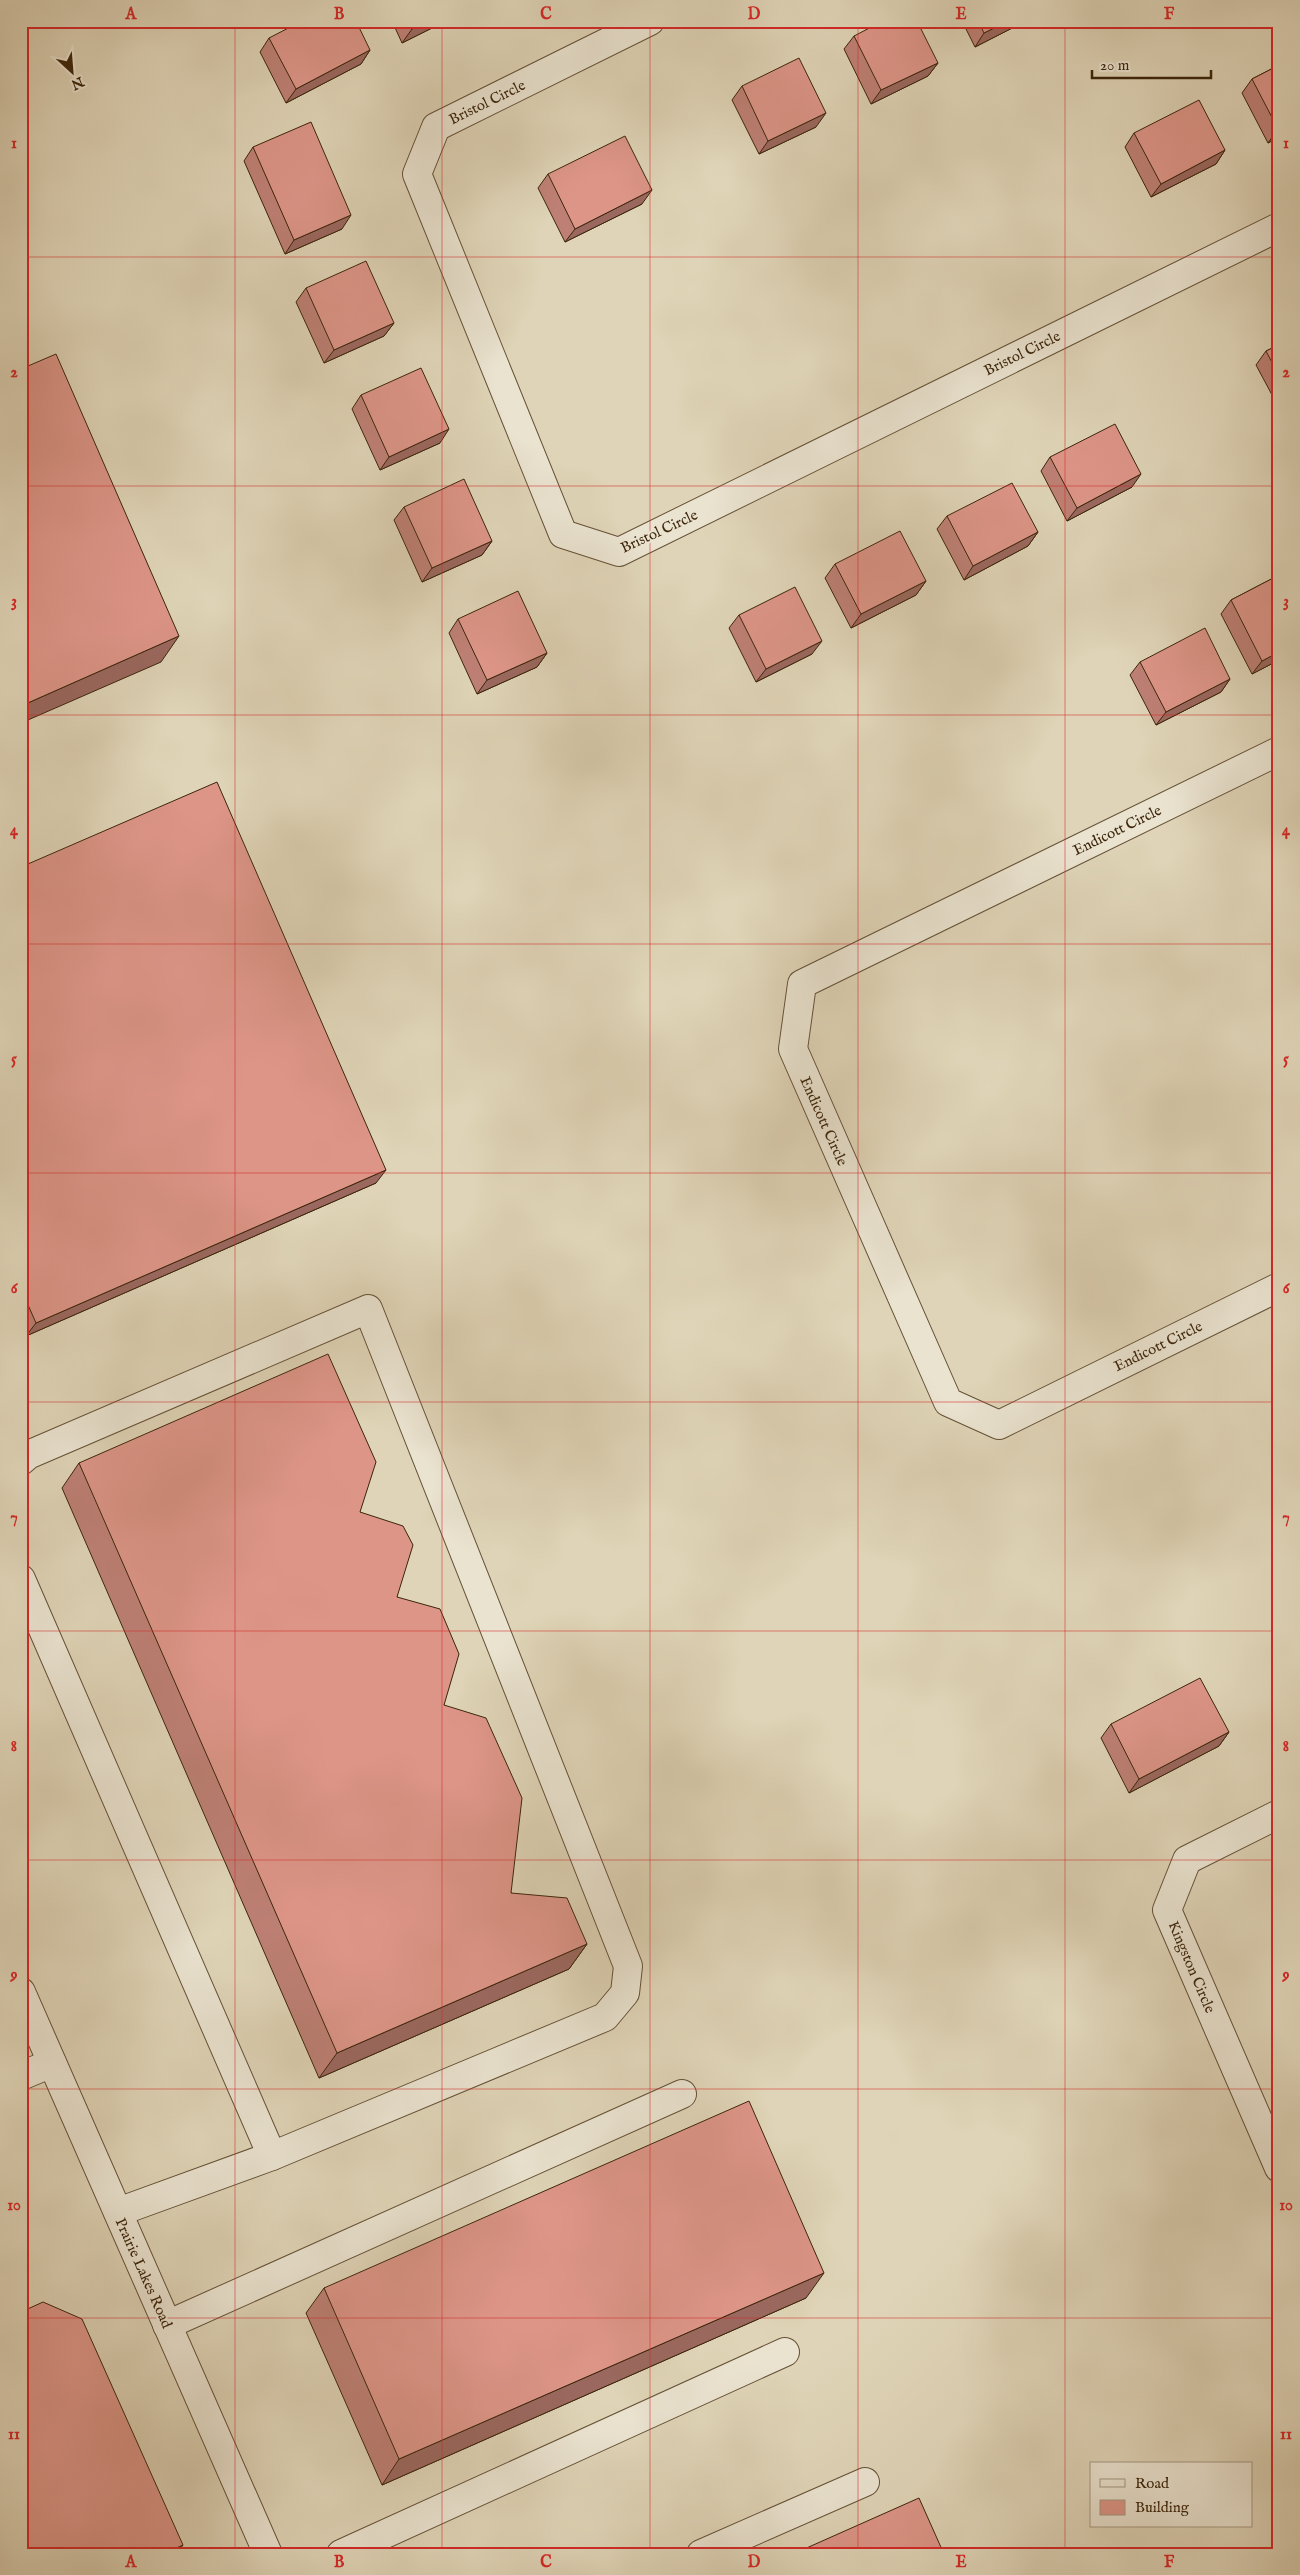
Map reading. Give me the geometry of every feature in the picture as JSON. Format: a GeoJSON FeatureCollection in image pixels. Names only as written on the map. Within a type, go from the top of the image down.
{"type":"FeatureCollection","features":[{"type":"Feature","properties":{"kind":"street","name":"Bristol Circle"},"geometry":{"type":"LineString","coordinates":[[650,21],[436,127],[417,174],[563,534],[619,552],[1279,227]]}},
{"type":"Feature","properties":{"kind":"street","name":"Endicott Circle"},"geometry":{"type":"LineString","coordinates":[[1279,751],[802,984],[793,1049],[948,1402],[999,1424],[1279,1287]]}},
{"type":"Feature","properties":{"kind":"street"},"geometry":{"type":"LineString","coordinates":[[21,1461],[28,1456],[368,1309],[628,1966],[624,1993],[606,2017],[272,2156],[118,2212]]}},
{"type":"Feature","properties":{"kind":"street"},"geometry":{"type":"LineString","coordinates":[[21,1579],[272,2156]]}},
{"type":"Feature","properties":{"kind":"street","name":"Kingston Circle"},"geometry":{"type":"LineString","coordinates":[[1279,1814],[1187,1860],[1167,1910],[1279,2168]]}},
{"type":"Feature","properties":{"kind":"street","name":"Prairie Lakes Road"},"geometry":{"type":"LineString","coordinates":[[21,1992],[268,2554]]}},
{"type":"Feature","properties":{"kind":"street"},"geometry":{"type":"LineString","coordinates":[[21,2076],[52,2063]]}},
{"type":"Feature","properties":{"kind":"street"},"geometry":{"type":"LineString","coordinates":[[167,2325],[682,2094]]}},
{"type":"Feature","properties":{"kind":"street"},"geometry":{"type":"LineString","coordinates":[[341,2554],[785,2352]]}},
{"type":"Feature","properties":{"kind":"street"},"geometry":{"type":"LineString","coordinates":[[701,2554],[866,2482]]}},
{"type":"Feature","properties":{"kind":"building"},"geometry":{"type":"Polygon","coordinates":[[[302,21],[356,21],[370,50],[296,89],[269,38],[302,21]]]}},
{"type":"Feature","properties":{"kind":"building"},"geometry":{"type":"Polygon","coordinates":[[[408,21],[427,21],[412,29],[408,21]]]}},
{"type":"Feature","properties":{"kind":"building"},"geometry":{"type":"Polygon","coordinates":[[[883,21],[917,21],[938,63],[881,90],[854,36],[883,21]]]}},
{"type":"Feature","properties":{"kind":"building"},"geometry":{"type":"Polygon","coordinates":[[[978,21],[1008,21],[984,33],[978,21]]]}},
{"type":"Feature","properties":{"kind":"building"},"geometry":{"type":"Polygon","coordinates":[[[799,58],[826,113],[768,141],[742,86],[799,58]]]}},
{"type":"Feature","properties":{"kind":"building"},"geometry":{"type":"Polygon","coordinates":[[[1279,65],[1279,128],[1278,129],[1252,79],[1279,65]]]}},
{"type":"Feature","properties":{"kind":"building"},"geometry":{"type":"Polygon","coordinates":[[[1199,100],[1225,150],[1161,184],[1134,133],[1199,100]]]}},
{"type":"Feature","properties":{"kind":"building"},"geometry":{"type":"Polygon","coordinates":[[[311,122],[351,215],[294,240],[253,147],[311,122]]]}},
{"type":"Feature","properties":{"kind":"building"},"geometry":{"type":"Polygon","coordinates":[[[625,136],[652,190],[575,229],[548,174],[625,136]]]}},
{"type":"Feature","properties":{"kind":"building"},"geometry":{"type":"Polygon","coordinates":[[[366,261],[394,323],[334,350],[306,288],[366,261]]]}},
{"type":"Feature","properties":{"kind":"building"},"geometry":{"type":"Polygon","coordinates":[[[1279,345],[1279,376],[1266,351],[1279,345]]]}},
{"type":"Feature","properties":{"kind":"building"},"geometry":{"type":"Polygon","coordinates":[[[56,354],[179,636],[21,706],[21,369],[56,354]]]}},
{"type":"Feature","properties":{"kind":"building"},"geometry":{"type":"Polygon","coordinates":[[[421,368],[449,429],[389,457],[361,395],[421,368]]]}},
{"type":"Feature","properties":{"kind":"building"},"geometry":{"type":"Polygon","coordinates":[[[1115,424],[1141,474],[1077,508],[1050,457],[1115,424]]]}},
{"type":"Feature","properties":{"kind":"building"},"geometry":{"type":"Polygon","coordinates":[[[464,479],[492,541],[432,568],[404,507],[464,479]]]}},
{"type":"Feature","properties":{"kind":"building"},"geometry":{"type":"Polygon","coordinates":[[[1012,483],[1038,532],[973,566],[947,516],[1012,483]]]}},
{"type":"Feature","properties":{"kind":"building"},"geometry":{"type":"Polygon","coordinates":[[[900,531],[926,581],[861,614],[835,564],[900,531]]]}},
{"type":"Feature","properties":{"kind":"building"},"geometry":{"type":"Polygon","coordinates":[[[1279,575],[1279,652],[1262,661],[1231,600],[1279,575]]]}},
{"type":"Feature","properties":{"kind":"building"},"geometry":{"type":"Polygon","coordinates":[[[795,587],[822,641],[766,669],[739,615],[795,587]]]}},
{"type":"Feature","properties":{"kind":"building"},"geometry":{"type":"Polygon","coordinates":[[[518,591],[547,653],[487,680],[458,619],[518,591]]]}},
{"type":"Feature","properties":{"kind":"building"},"geometry":{"type":"Polygon","coordinates":[[[1205,628],[1230,679],[1166,712],[1140,662],[1205,628]]]}},
{"type":"Feature","properties":{"kind":"building"},"geometry":{"type":"Polygon","coordinates":[[[217,782],[386,1170],[36,1323],[21,1289],[21,867],[217,782]]]}},
{"type":"Feature","properties":{"kind":"building"},"geometry":{"type":"Polygon","coordinates":[[[328,1354],[376,1462],[360,1512],[403,1526],[413,1545],[397,1597],[440,1609],[459,1654],[444,1705],[486,1718],[522,1798],[511,1893],[567,1898],[587,1944],[337,2053],[79,1463],[328,1354]]]}},
{"type":"Feature","properties":{"kind":"building"},"geometry":{"type":"Polygon","coordinates":[[[1200,1678],[1229,1732],[1139,1779],[1111,1724],[1200,1678]]]}},
{"type":"Feature","properties":{"kind":"building"},"geometry":{"type":"Polygon","coordinates":[[[749,2101],[824,2273],[399,2459],[324,2288],[749,2101]]]}},
{"type":"Feature","properties":{"kind":"building"},"geometry":{"type":"Polygon","coordinates":[[[43,2302],[82,2319],[183,2545],[163,2554],[21,2554],[21,2312],[43,2302]]]}},
{"type":"Feature","properties":{"kind":"building"},"geometry":{"type":"Polygon","coordinates":[[[919,2498],[944,2554],[793,2554],[919,2498]]]}}]}
